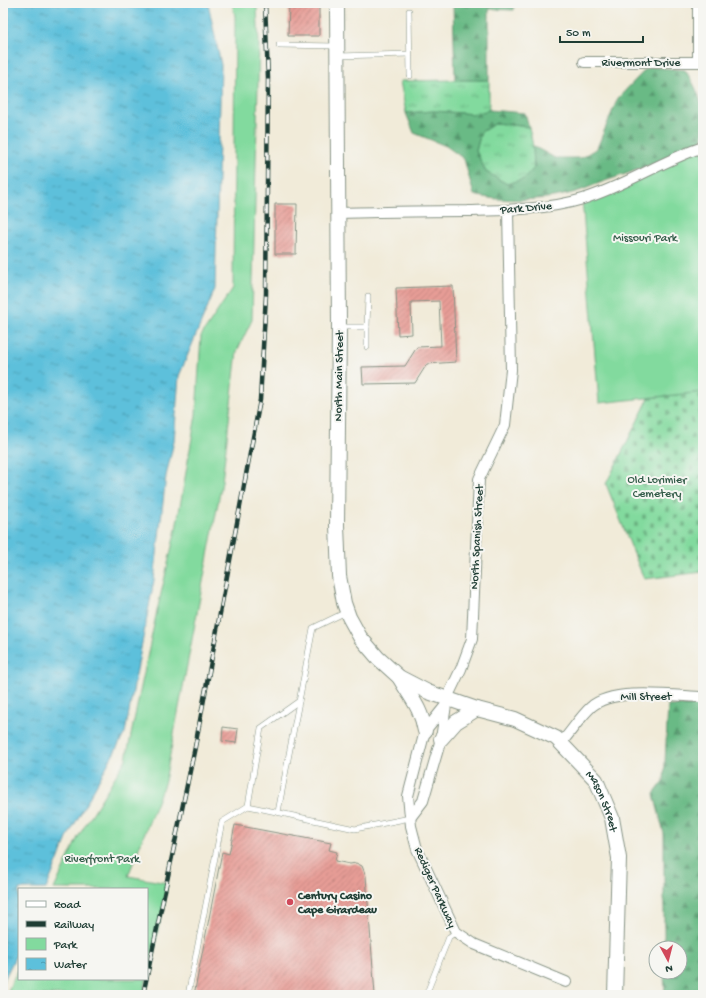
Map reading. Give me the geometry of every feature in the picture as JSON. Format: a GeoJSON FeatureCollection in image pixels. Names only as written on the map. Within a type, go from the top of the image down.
{"type":"FeatureCollection","features":[{"type":"Feature","properties":{"kind":"main road","name":"North Main Street"},"geometry":{"type":"LineString","coordinates":[[337,3],[339,327],[337,459],[338,556],[341,592],[347,612],[360,638],[378,658],[399,677],[446,702]]}},
{"type":"Feature","properties":{"kind":"main road"},"geometry":{"type":"LineString","coordinates":[[399,677],[421,712],[425,731]]}},
{"type":"Feature","properties":{"kind":"main road","name":"Mason Street"},"geometry":{"type":"LineString","coordinates":[[446,702],[515,719],[556,738],[596,780],[612,818],[619,858],[615,995]]}},
{"type":"Feature","properties":{"kind":"main road"},"geometry":{"type":"LineString","coordinates":[[441,739],[456,722],[477,709]]}},
{"type":"Feature","properties":{"kind":"street"},"geometry":{"type":"LineString","coordinates":[[698,3],[701,62]]}},
{"type":"Feature","properties":{"kind":"street","name":"Rivermont Drive"},"geometry":{"type":"LineString","coordinates":[[584,62],[701,62]]}},
{"type":"Feature","properties":{"kind":"street","name":"Park Drive"},"geometry":{"type":"LineString","coordinates":[[338,213],[508,210],[544,207],[582,199],[605,190],[680,155],[703,147]]}},
{"type":"Feature","properties":{"kind":"street","name":"North Spanish Street"},"geometry":{"type":"LineString","coordinates":[[446,702],[461,669],[472,639],[479,479],[505,425],[511,370],[508,210]]}},
{"type":"Feature","properties":{"kind":"street","name":"Mill Street"},"geometry":{"type":"LineString","coordinates":[[561,743],[591,706],[614,696],[642,694],[703,697]]}},
{"type":"Feature","properties":{"kind":"street"},"geometry":{"type":"LineString","coordinates":[[410,818],[423,801],[441,739],[446,702]]}},
{"type":"Feature","properties":{"kind":"street","name":"Rediger Parkway"},"geometry":{"type":"LineString","coordinates":[[446,702],[425,731],[408,796],[410,818],[417,848],[456,932],[474,944],[566,982]]}},
{"type":"Feature","properties":{"kind":"lane"},"geometry":{"type":"LineString","coordinates":[[409,11],[410,76]]}},
{"type":"Feature","properties":{"kind":"lane"},"geometry":{"type":"LineString","coordinates":[[279,45],[337,51],[409,54]]}},
{"type":"Feature","properties":{"kind":"lane"},"geometry":{"type":"LineString","coordinates":[[367,347],[368,296]]}},
{"type":"Feature","properties":{"kind":"lane"},"geometry":{"type":"LineString","coordinates":[[339,327],[368,327]]}},
{"type":"Feature","properties":{"kind":"lane"},"geometry":{"type":"LineString","coordinates":[[278,812],[313,628],[347,612]]}},
{"type":"Feature","properties":{"kind":"lane"},"geometry":{"type":"LineString","coordinates":[[248,806],[261,728],[299,701]]}},
{"type":"Feature","properties":{"kind":"lane"},"geometry":{"type":"LineString","coordinates":[[188,995],[222,822],[248,806],[355,829],[410,818]]}},
{"type":"Feature","properties":{"kind":"lane"},"geometry":{"type":"LineString","coordinates":[[426,995],[449,937],[456,932]]}},
{"type":"Feature","properties":{"kind":"green space","name":"Riverfront Park"},"geometry":{"type":"Polygon","coordinates":[[[232,3],[256,3],[259,44],[252,320],[237,351],[222,482],[165,781],[128,876],[167,883],[166,895],[148,974],[148,888],[54,888],[78,837],[126,759],[156,615],[176,529],[196,415],[201,336],[233,288],[235,16],[232,3]]]}},
{"type":"Feature","properties":{"kind":"green space"},"geometry":{"type":"Polygon","coordinates":[[[453,3],[514,3],[514,10],[489,9],[489,80],[455,80],[453,3]]]}},
{"type":"Feature","properties":{"kind":"green space"},"geometry":{"type":"Polygon","coordinates":[[[651,67],[685,70],[699,95],[703,118],[703,139],[654,164],[576,192],[557,196],[508,200],[474,195],[464,159],[446,146],[414,133],[406,113],[434,111],[474,114],[489,110],[525,113],[529,127],[496,123],[481,132],[476,151],[486,172],[507,184],[524,179],[534,168],[533,146],[555,158],[581,158],[597,148],[618,98],[646,69],[651,67]]]}},
{"type":"Feature","properties":{"kind":"green space"},"geometry":{"type":"Polygon","coordinates":[[[489,80],[489,110],[474,114],[434,111],[406,113],[400,81],[489,80]]]}},
{"type":"Feature","properties":{"kind":"green space"},"geometry":{"type":"Polygon","coordinates":[[[496,123],[529,127],[533,146],[534,168],[524,179],[507,184],[486,172],[476,151],[481,132],[496,123]]]}},
{"type":"Feature","properties":{"kind":"green space","name":"Missouri Park"},"geometry":{"type":"Polygon","coordinates":[[[703,147],[703,392],[599,403],[582,199],[703,147]]]}},
{"type":"Feature","properties":{"kind":"green space","name":"Old Lorimier Cemetery"},"geometry":{"type":"Polygon","coordinates":[[[703,392],[703,572],[644,579],[606,484],[649,398],[703,392]]]}},
{"type":"Feature","properties":{"kind":"green space"},"geometry":{"type":"Polygon","coordinates":[[[703,705],[703,995],[665,995],[664,980],[688,980],[688,940],[664,940],[664,834],[654,794],[664,781],[668,706],[703,705]]]}},
{"type":"Feature","properties":{"kind":"green space"},"geometry":{"type":"Polygon","coordinates":[[[18,969],[18,980],[147,980],[143,995],[6,995],[18,969]]]}},
{"type":"Feature","properties":{"kind":"water"},"geometry":{"type":"Polygon","coordinates":[[[3,3],[208,3],[221,65],[215,289],[179,376],[174,441],[166,476],[154,580],[125,733],[68,836],[46,888],[18,888],[18,951],[3,982],[3,3]]]}},
{"type":"Feature","properties":{"kind":"building"},"geometry":{"type":"Polygon","coordinates":[[[289,3],[303,3],[302,6],[319,6],[319,36],[288,36],[289,3]]]}},
{"type":"Feature","properties":{"kind":"building"},"geometry":{"type":"Polygon","coordinates":[[[275,204],[297,204],[296,254],[275,254],[275,204]]]}},
{"type":"Feature","properties":{"kind":"building"},"geometry":{"type":"Polygon","coordinates":[[[453,286],[456,362],[427,364],[415,383],[363,384],[362,367],[405,366],[417,347],[441,346],[439,301],[411,302],[412,334],[398,335],[396,288],[453,286]]]}},
{"type":"Feature","properties":{"kind":"building"},"geometry":{"type":"Polygon","coordinates":[[[223,727],[238,729],[236,743],[222,741],[223,727]]]}},
{"type":"Feature","properties":{"kind":"building","name":"Century Casino Cape Girardeau"},"geometry":{"type":"Polygon","coordinates":[[[235,825],[331,843],[329,850],[337,852],[335,861],[350,864],[356,863],[362,866],[366,876],[375,995],[194,995],[222,852],[229,854],[235,825]]]}},
{"type":"Feature","properties":{"kind":"railway"},"geometry":{"type":"LineString","coordinates":[[148,971],[195,747],[260,400],[266,295],[268,78],[265,3]]}},
{"type":"Feature","properties":{"kind":"railway"},"geometry":{"type":"LineString","coordinates":[[143,995],[146,980]]}},
{"type":"Feature","properties":{"kind":"place","name":"Century Casino Cape Girardeau"},"geometry":{"type":"Point","coordinates":[290,902]}}]}
